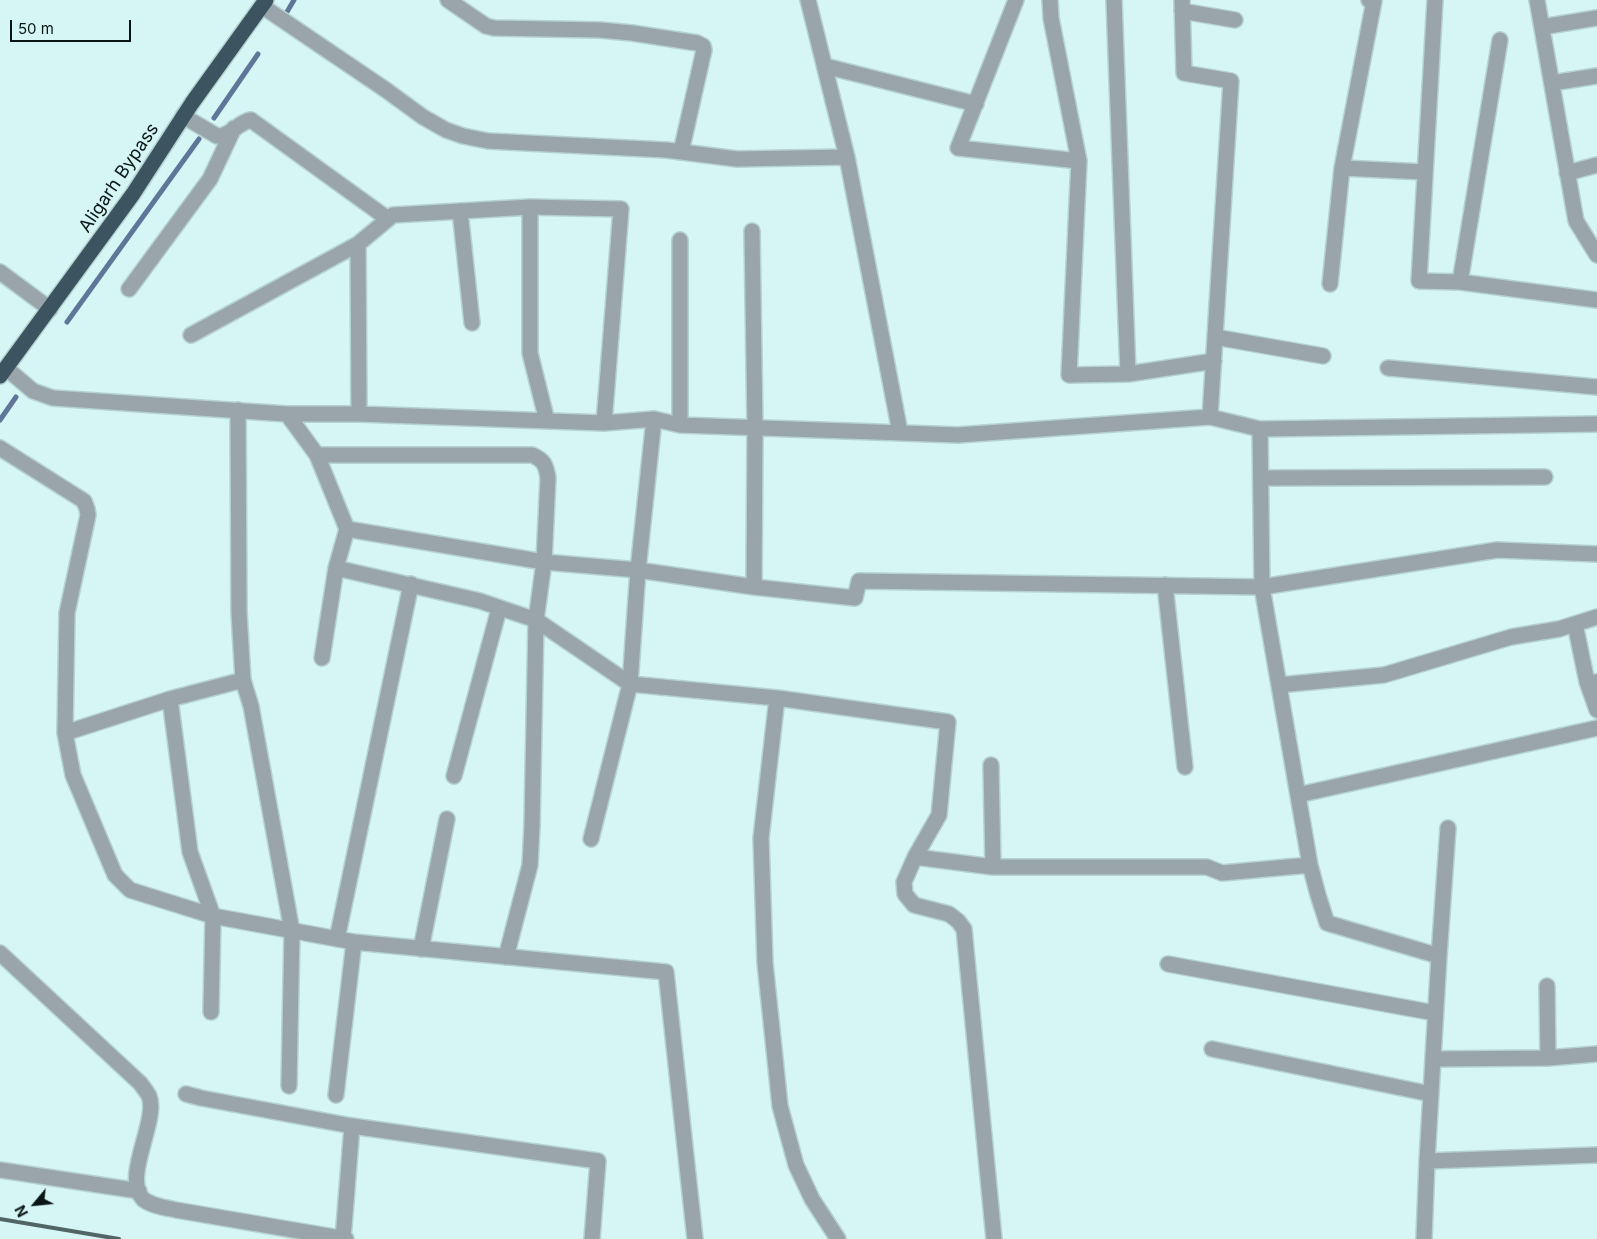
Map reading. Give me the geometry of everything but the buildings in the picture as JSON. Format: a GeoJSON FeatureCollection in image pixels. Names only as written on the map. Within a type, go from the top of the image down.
{"type":"FeatureCollection","features":[{"type":"Feature","properties":{"kind":"highway","name":"Aligarh Bypass"},"geometry":{"type":"LineString","coordinates":[[3,372],[133,194],[183,116],[264,3]]}},
{"type":"Feature","properties":{"kind":"street"},"geometry":{"type":"LineString","coordinates":[[448,0],[486,26],[494,28],[632,32],[700,44],[704,50],[681,152]]}},
{"type":"Feature","properties":{"kind":"street"},"geometry":{"type":"LineString","coordinates":[[808,0],[847,157],[900,432]]}},
{"type":"Feature","properties":{"kind":"street"},"geometry":{"type":"LineString","coordinates":[[1016,0],[958,148],[1079,161]]}},
{"type":"Feature","properties":{"kind":"street"},"geometry":{"type":"LineString","coordinates":[[1050,0],[1051,18],[1079,161],[1068,375],[1128,374],[1214,361]]}},
{"type":"Feature","properties":{"kind":"street"},"geometry":{"type":"LineString","coordinates":[[1114,0],[1128,374]]}},
{"type":"Feature","properties":{"kind":"street"},"geometry":{"type":"LineString","coordinates":[[1330,284],[1342,168],[1374,1],[1369,0]]}},
{"type":"Feature","properties":{"kind":"street"},"geometry":{"type":"LineString","coordinates":[[1435,0],[1419,281],[1460,282],[1597,300]]}},
{"type":"Feature","properties":{"kind":"street"},"geometry":{"type":"LineString","coordinates":[[1537,0],[1576,221],[1597,255]]}},
{"type":"Feature","properties":{"kind":"street"},"geometry":{"type":"LineString","coordinates":[[264,3],[423,117],[446,130],[464,136],[488,141],[681,152],[737,159],[847,157]]}},
{"type":"Feature","properties":{"kind":"street"},"geometry":{"type":"LineString","coordinates":[[1210,417],[1232,82],[1184,74],[1182,5],[1235,20]]}},
{"type":"Feature","properties":{"kind":"street"},"geometry":{"type":"LineString","coordinates":[[1542,27],[1597,18]]}},
{"type":"Feature","properties":{"kind":"street"},"geometry":{"type":"LineString","coordinates":[[1460,282],[1500,40]]}},
{"type":"Feature","properties":{"kind":"street"},"geometry":{"type":"LineString","coordinates":[[825,66],[976,104]]}},
{"type":"Feature","properties":{"kind":"street"},"geometry":{"type":"LineString","coordinates":[[1552,83],[1597,76]]}},
{"type":"Feature","properties":{"kind":"street"},"geometry":{"type":"LineString","coordinates":[[183,116],[217,136],[222,136],[243,122],[251,120],[388,219]]}},
{"type":"Feature","properties":{"kind":"street"},"geometry":{"type":"LineString","coordinates":[[129,289],[210,179],[234,128]]}},
{"type":"Feature","properties":{"kind":"street"},"geometry":{"type":"LineString","coordinates":[[1567,172],[1597,165]]}},
{"type":"Feature","properties":{"kind":"street"},"geometry":{"type":"LineString","coordinates":[[1342,168],[1425,172]]}},
{"type":"Feature","properties":{"kind":"street"},"geometry":{"type":"LineString","coordinates":[[530,207],[530,353],[547,421]]}},
{"type":"Feature","properties":{"kind":"street"},"geometry":{"type":"LineString","coordinates":[[190,335],[358,244],[393,215],[530,207],[621,209],[604,422]]}},
{"type":"Feature","properties":{"kind":"street"},"geometry":{"type":"LineString","coordinates":[[460,211],[472,322]]}},
{"type":"Feature","properties":{"kind":"street"},"geometry":{"type":"LineString","coordinates":[[752,231],[755,428],[754,587]]}},
{"type":"Feature","properties":{"kind":"street"},"geometry":{"type":"LineString","coordinates":[[680,240],[680,425]]}},
{"type":"Feature","properties":{"kind":"street"},"geometry":{"type":"LineString","coordinates":[[358,244],[359,414]]}},
{"type":"Feature","properties":{"kind":"street"},"geometry":{"type":"LineString","coordinates":[[0,272],[50,309]]}},
{"type":"Feature","properties":{"kind":"street"},"geometry":{"type":"LineString","coordinates":[[1215,337],[1324,356]]}},
{"type":"Feature","properties":{"kind":"street"},"geometry":{"type":"LineString","coordinates":[[1388,368],[1597,387]]}},
{"type":"Feature","properties":{"kind":"street"},"geometry":{"type":"LineString","coordinates":[[3,372],[33,391],[53,398],[287,414],[359,414],[604,422],[654,419],[680,425],[958,434],[1210,417],[1260,429],[1597,424]]}},
{"type":"Feature","properties":{"kind":"street"},"geometry":{"type":"LineString","coordinates":[[238,410],[239,612],[243,680],[251,706],[292,931],[289,1086]]}},
{"type":"Feature","properties":{"kind":"street"},"geometry":{"type":"LineString","coordinates":[[287,414],[317,455],[347,530],[336,568],[322,658]]}},
{"type":"Feature","properties":{"kind":"street"},"geometry":{"type":"LineString","coordinates":[[591,839],[630,684],[638,570],[654,419]]}},
{"type":"Feature","properties":{"kind":"street"},"geometry":{"type":"LineString","coordinates":[[1260,429],[1262,587],[1310,864],[1327,923],[1439,956]]}},
{"type":"Feature","properties":{"kind":"street"},"geometry":{"type":"LineString","coordinates":[[0,448],[84,502],[88,509],[86,527],[67,613],[65,733],[73,775],[115,875],[130,890],[213,916],[354,942],[666,972],[695,1239]]}},
{"type":"Feature","properties":{"kind":"street"},"geometry":{"type":"LineString","coordinates":[[317,455],[532,455],[541,458],[547,467],[544,562],[536,620],[530,866],[506,957]]}},
{"type":"Feature","properties":{"kind":"street"},"geometry":{"type":"LineString","coordinates":[[1261,478],[1545,477]]}},
{"type":"Feature","properties":{"kind":"street"},"geometry":{"type":"LineString","coordinates":[[347,530],[544,562],[638,570],[754,587],[855,598],[859,581],[1262,587],[1497,550],[1597,554]]}},
{"type":"Feature","properties":{"kind":"street"},"geometry":{"type":"LineString","coordinates":[[336,568],[480,601],[536,620],[630,684],[777,698],[948,722],[939,815],[915,857],[904,882],[905,894],[914,905],[949,914],[964,929],[994,1239]]}},
{"type":"Feature","properties":{"kind":"street"},"geometry":{"type":"LineString","coordinates":[[337,939],[411,584]]}},
{"type":"Feature","properties":{"kind":"street"},"geometry":{"type":"LineString","coordinates":[[1165,585],[1185,767]]}},
{"type":"Feature","properties":{"kind":"street"},"geometry":{"type":"LineString","coordinates":[[454,776],[499,609]]}},
{"type":"Feature","properties":{"kind":"street"},"geometry":{"type":"LineString","coordinates":[[1279,686],[1384,675],[1511,637],[1575,624],[1597,617]]}},
{"type":"Feature","properties":{"kind":"street"},"geometry":{"type":"LineString","coordinates":[[1575,624],[1592,682],[1597,710]]}},
{"type":"Feature","properties":{"kind":"street"},"geometry":{"type":"LineString","coordinates":[[65,733],[170,699],[243,680]]}},
{"type":"Feature","properties":{"kind":"street"},"geometry":{"type":"LineString","coordinates":[[777,698],[761,838],[764,963],[780,1106],[796,1165],[812,1199],[838,1239]]}},
{"type":"Feature","properties":{"kind":"street"},"geometry":{"type":"LineString","coordinates":[[170,699],[190,852],[213,916],[211,1012]]}},
{"type":"Feature","properties":{"kind":"street"},"geometry":{"type":"LineString","coordinates":[[1298,794],[1597,728]]}},
{"type":"Feature","properties":{"kind":"street"},"geometry":{"type":"LineString","coordinates":[[991,765],[993,867]]}},
{"type":"Feature","properties":{"kind":"street"},"geometry":{"type":"LineString","coordinates":[[421,949],[447,819]]}},
{"type":"Feature","properties":{"kind":"street"},"geometry":{"type":"LineString","coordinates":[[1424,1239],[1430,1094],[1448,828]]}},
{"type":"Feature","properties":{"kind":"street"},"geometry":{"type":"LineString","coordinates":[[915,857],[993,867],[1207,867],[1222,873],[1310,864]]}},
{"type":"Feature","properties":{"kind":"street"},"geometry":{"type":"LineString","coordinates":[[336,1095],[354,942]]}},
{"type":"Feature","properties":{"kind":"street"},"geometry":{"type":"LineString","coordinates":[[0,953],[140,1084],[150,1097],[150,1111],[136,1174],[139,1192],[144,1199],[153,1204],[176,1210],[344,1239],[352,1126]]}},
{"type":"Feature","properties":{"kind":"street"},"geometry":{"type":"LineString","coordinates":[[1168,964],[1435,1013]]}},
{"type":"Feature","properties":{"kind":"street"},"geometry":{"type":"LineString","coordinates":[[1547,986],[1548,1058]]}},
{"type":"Feature","properties":{"kind":"street"},"geometry":{"type":"LineString","coordinates":[[1212,1049],[1430,1094]]}},
{"type":"Feature","properties":{"kind":"street"},"geometry":{"type":"LineString","coordinates":[[1433,1059],[1548,1058],[1597,1054]]}},
{"type":"Feature","properties":{"kind":"street"},"geometry":{"type":"LineString","coordinates":[[186,1094],[352,1126],[598,1161],[592,1239]]}},
{"type":"Feature","properties":{"kind":"street"},"geometry":{"type":"LineString","coordinates":[[1427,1161],[1597,1155]]}},
{"type":"Feature","properties":{"kind":"street"},"geometry":{"type":"LineString","coordinates":[[0,1170],[139,1192]]}},
{"type":"Feature","properties":{"kind":"waterway"},"geometry":{"type":"LineString","coordinates":[[284,17],[294,0]]}},
{"type":"Feature","properties":{"kind":"waterway"},"geometry":{"type":"LineString","coordinates":[[214,118],[258,54]]}},
{"type":"Feature","properties":{"kind":"waterway"},"geometry":{"type":"LineString","coordinates":[[67,322],[199,139]]}},
{"type":"Feature","properties":{"kind":"waterway"},"geometry":{"type":"LineString","coordinates":[[0,420],[16,397]]}},
{"type":"Feature","properties":{"kind":"railway"},"geometry":{"type":"LineString","coordinates":[[0,1219],[119,1239]]}}]}
